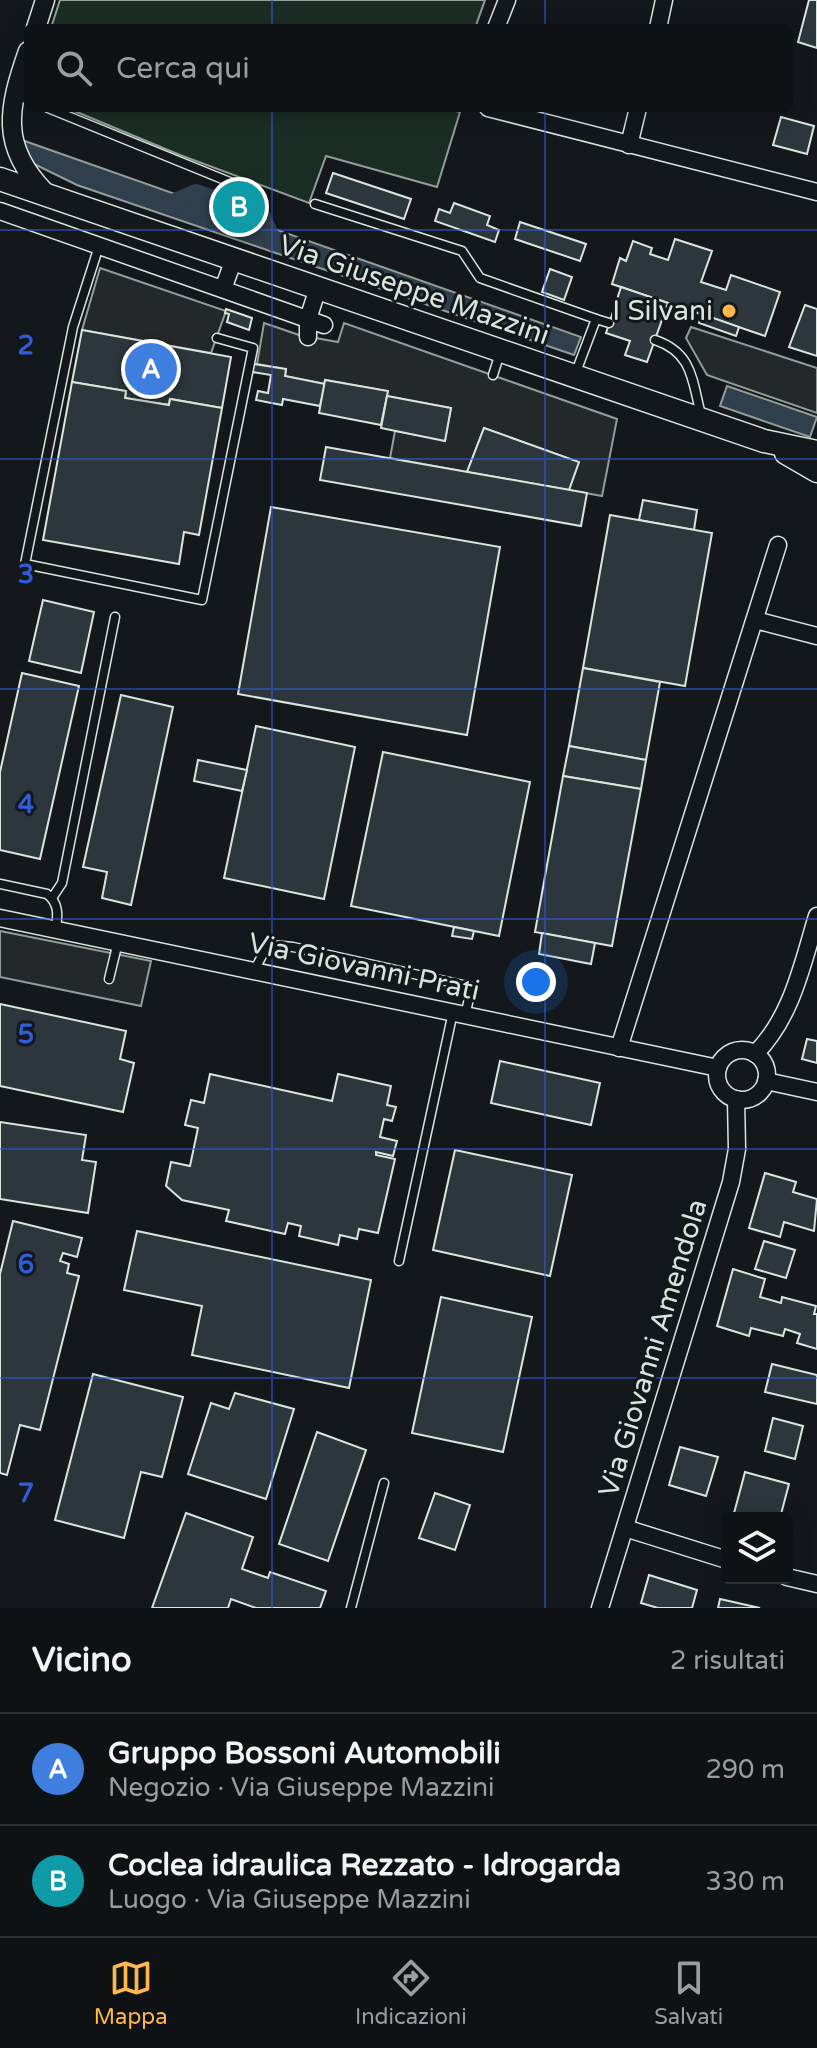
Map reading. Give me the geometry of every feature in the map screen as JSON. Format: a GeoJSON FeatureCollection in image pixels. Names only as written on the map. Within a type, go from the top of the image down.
{"type":"FeatureCollection","features":[{"type":"Feature","properties":{"kind":"main road","name":"Via Giuseppe Mazzini"},"geometry":{"type":"LineString","coordinates":[[0,179],[764,441],[817,452]]}},
{"type":"Feature","properties":{"kind":"main road","name":"Via Giuseppe Mazzini"},"geometry":{"type":"LineString","coordinates":[[764,441],[817,471]]}},
{"type":"Feature","properties":{"kind":"street"},"geometry":{"type":"LineString","coordinates":[[37,24],[45,0]]}},
{"type":"Feature","properties":{"kind":"street"},"geometry":{"type":"LineString","coordinates":[[498,24],[507,0]]}},
{"type":"Feature","properties":{"kind":"street"},"geometry":{"type":"LineString","coordinates":[[659,24],[664,0]]}},
{"type":"Feature","properties":{"kind":"street"},"geometry":{"type":"LineString","coordinates":[[24,74],[20,97],[3,118],[6,135],[16,161],[33,183],[49,195]]}},
{"type":"Feature","properties":{"kind":"street"},"geometry":{"type":"LineString","coordinates":[[503,112],[817,192]]}},
{"type":"Feature","properties":{"kind":"street"},"geometry":{"type":"LineString","coordinates":[[629,145],[637,112]]}},
{"type":"Feature","properties":{"kind":"street"},"geometry":{"type":"LineString","coordinates":[[0,211],[324,325]]}},
{"type":"Feature","properties":{"kind":"street"},"geometry":{"type":"LineString","coordinates":[[223,289],[234,259]]}},
{"type":"Feature","properties":{"kind":"street"},"geometry":{"type":"LineString","coordinates":[[308,337],[308,319],[318,288]]}},
{"type":"Feature","properties":{"kind":"street"},"geometry":{"type":"LineString","coordinates":[[619,1048],[778,545]]}},
{"type":"Feature","properties":{"kind":"street"},"geometry":{"type":"LineString","coordinates":[[755,620],[817,636]]}},
{"type":"Feature","properties":{"kind":"street"},"geometry":{"type":"LineString","coordinates":[[755,1054],[772,1036],[787,1010],[817,916]]}},
{"type":"Feature","properties":{"kind":"street","name":"Via Giovanni Prati"},"geometry":{"type":"LineString","coordinates":[[0,918],[718,1068]]}},
{"type":"Feature","properties":{"kind":"street"},"geometry":{"type":"LineString","coordinates":[[733,1052],[755,1054],[765,1066],[766,1081],[755,1096],[736,1099],[720,1088],[718,1068],[733,1052]]}},
{"type":"Feature","properties":{"kind":"street"},"geometry":{"type":"LineString","coordinates":[[766,1081],[817,1092]]}},
{"type":"Feature","properties":{"kind":"street","name":"Via Giovanni Amendola"},"geometry":{"type":"LineString","coordinates":[[600,1608],[731,1182],[738,1141],[736,1099]]}},
{"type":"Feature","properties":{"kind":"street"},"geometry":{"type":"LineString","coordinates":[[625,1528],[721,1558]]}},
{"type":"Feature","properties":{"kind":"street"},"geometry":{"type":"LineString","coordinates":[[793,1578],[817,1584]]}},
{"type":"Feature","properties":{"kind":"lane"},"geometry":{"type":"LineString","coordinates":[[58,112],[247,189],[243,200]]}},
{"type":"Feature","properties":{"kind":"lane"},"geometry":{"type":"LineString","coordinates":[[315,204],[462,251],[480,278],[609,323]]}},
{"type":"Feature","properties":{"kind":"lane"},"geometry":{"type":"LineString","coordinates":[[99,246],[85,304],[73,327],[25,564],[202,600],[253,348],[217,338]]}},
{"type":"Feature","properties":{"kind":"lane"},"geometry":{"type":"LineString","coordinates":[[574,376],[596,319]]}},
{"type":"Feature","properties":{"kind":"lane"},"geometry":{"type":"LineString","coordinates":[[655,340],[671,345],[684,358],[703,420]]}},
{"type":"Feature","properties":{"kind":"lane"},"geometry":{"type":"LineString","coordinates":[[493,375],[501,351]]}},
{"type":"Feature","properties":{"kind":"lane"},"geometry":{"type":"LineString","coordinates":[[52,898],[62,883],[115,617]]}},
{"type":"Feature","properties":{"kind":"lane"},"geometry":{"type":"LineString","coordinates":[[0,884],[47,894],[52,898],[58,910],[56,929]]}},
{"type":"Feature","properties":{"kind":"lane"},"geometry":{"type":"LineString","coordinates":[[109,979],[118,942]]}},
{"type":"Feature","properties":{"kind":"lane"},"geometry":{"type":"LineString","coordinates":[[254,971],[271,945],[293,947],[472,987],[459,1013],[399,1261]]}},
{"type":"Feature","properties":{"kind":"lane"},"geometry":{"type":"LineString","coordinates":[[351,1608],[384,1483]]}},
{"type":"Feature","properties":{"kind":"green space"},"geometry":{"type":"Polygon","coordinates":[[[60,0],[485,0],[476,24],[52,24],[60,0]]]}},
{"type":"Feature","properties":{"kind":"green space"},"geometry":{"type":"Polygon","coordinates":[[[77,112],[460,112],[437,187],[326,156],[309,203],[77,112]]]}},
{"type":"Feature","properties":{"kind":"shaded area"},"geometry":{"type":"Polygon","coordinates":[[[100,268],[226,311],[211,353],[82,330],[100,268]]]}},
{"type":"Feature","properties":{"kind":"shaded area"},"geometry":{"type":"Polygon","coordinates":[[[264,323],[299,335],[338,342],[344,323],[617,419],[602,496],[569,490],[578,462],[484,428],[467,472],[390,458],[395,431],[445,440],[451,408],[387,396],[387,391],[285,376],[286,369],[257,364],[264,323]]]}},
{"type":"Feature","properties":{"kind":"shaded area"},"geometry":{"type":"Polygon","coordinates":[[[691,327],[817,368],[817,413],[707,375],[686,338],[691,327]]]}},
{"type":"Feature","properties":{"kind":"shaded area"},"geometry":{"type":"Polygon","coordinates":[[[0,931],[151,961],[141,1006],[0,977],[0,931]]]}},
{"type":"Feature","properties":{"kind":"water"},"geometry":{"type":"Polygon","coordinates":[[[19,139],[581,337],[574,355],[77,185],[34,164],[19,139]]]}},
{"type":"Feature","properties":{"kind":"water"},"geometry":{"type":"Polygon","coordinates":[[[727,386],[817,417],[810,437],[720,406],[727,386]]]}},
{"type":"Feature","properties":{"kind":"building"},"geometry":{"type":"Polygon","coordinates":[[[809,0],[817,0],[817,48],[798,42],[809,0]]]}},
{"type":"Feature","properties":{"kind":"building"},"geometry":{"type":"Polygon","coordinates":[[[781,117],[814,126],[807,154],[773,145],[781,117]]]}},
{"type":"Feature","properties":{"kind":"building"},"geometry":{"type":"Polygon","coordinates":[[[333,173],[411,199],[404,219],[326,193],[333,173]]]}},
{"type":"Feature","properties":{"kind":"building"},"geometry":{"type":"Polygon","coordinates":[[[236,197],[249,202],[244,214],[231,210],[236,197]]]}},
{"type":"Feature","properties":{"kind":"building"},"geometry":{"type":"Polygon","coordinates":[[[454,203],[490,216],[487,225],[499,230],[495,242],[435,221],[439,209],[450,213],[454,203]]]}},
{"type":"Feature","properties":{"kind":"building"},"geometry":{"type":"Polygon","coordinates":[[[520,222],[586,244],[580,261],[515,239],[520,222]]]}},
{"type":"Feature","properties":{"kind":"building"},"geometry":{"type":"Polygon","coordinates":[[[675,239],[712,251],[701,282],[726,290],[731,275],[780,292],[765,336],[612,284],[620,258],[626,261],[633,241],[652,248],[650,254],[668,260],[675,239]]]}},
{"type":"Feature","properties":{"kind":"building"},"geometry":{"type":"Polygon","coordinates":[[[550,269],[572,277],[564,300],[542,292],[550,269]]]}},
{"type":"Feature","properties":{"kind":"building"},"geometry":{"type":"Polygon","coordinates":[[[621,287],[668,303],[647,362],[625,355],[630,341],[606,333],[621,287]]]}},
{"type":"Feature","properties":{"kind":"building"},"geometry":{"type":"Polygon","coordinates":[[[805,305],[817,309],[817,356],[789,347],[805,305]]]}},
{"type":"Feature","properties":{"kind":"building"},"geometry":{"type":"Polygon","coordinates":[[[226,309],[252,318],[249,330],[227,322],[229,314],[225,313],[226,309]]]}},
{"type":"Feature","properties":{"kind":"building"},"geometry":{"type":"Polygon","coordinates":[[[702,314],[739,327],[736,336],[699,323],[702,314]]]}},
{"type":"Feature","properties":{"kind":"building"},"geometry":{"type":"Polygon","coordinates":[[[82,330],[231,357],[222,408],[170,399],[169,405],[125,398],[126,391],[72,382],[82,330]]]}},
{"type":"Feature","properties":{"kind":"building"},"geometry":{"type":"Polygon","coordinates":[[[254,364],[286,369],[285,376],[325,384],[320,406],[283,399],[282,405],[256,400],[258,391],[268,393],[271,375],[252,372],[254,364]]]}},
{"type":"Feature","properties":{"kind":"building"},"geometry":{"type":"Polygon","coordinates":[[[325,380],[388,391],[381,425],[319,413],[325,380]]]}},
{"type":"Feature","properties":{"kind":"building"},"geometry":{"type":"Polygon","coordinates":[[[72,382],[126,391],[125,398],[169,405],[170,399],[222,408],[199,535],[184,532],[179,564],[43,540],[72,382]]]}},
{"type":"Feature","properties":{"kind":"building"},"geometry":{"type":"Polygon","coordinates":[[[387,396],[451,408],[445,441],[381,428],[387,396]]]}},
{"type":"Feature","properties":{"kind":"building"},"geometry":{"type":"Polygon","coordinates":[[[484,428],[579,462],[569,490],[467,472],[484,428]]]}},
{"type":"Feature","properties":{"kind":"building"},"geometry":{"type":"Polygon","coordinates":[[[326,447],[587,493],[581,526],[320,480],[326,447]]]}},
{"type":"Feature","properties":{"kind":"building"},"geometry":{"type":"Polygon","coordinates":[[[643,500],[697,510],[694,530],[639,520],[643,500]]]}},
{"type":"Feature","properties":{"kind":"building"},"geometry":{"type":"Polygon","coordinates":[[[271,507],[500,547],[467,735],[238,694],[271,507]]]}},
{"type":"Feature","properties":{"kind":"building"},"geometry":{"type":"Polygon","coordinates":[[[610,515],[712,533],[685,686],[583,668],[610,515]]]}},
{"type":"Feature","properties":{"kind":"building"},"geometry":{"type":"Polygon","coordinates":[[[43,600],[94,612],[81,673],[29,661],[43,600]]]}},
{"type":"Feature","properties":{"kind":"building"},"geometry":{"type":"Polygon","coordinates":[[[583,668],[660,682],[646,760],[569,746],[583,668]]]}},
{"type":"Feature","properties":{"kind":"building"},"geometry":{"type":"Polygon","coordinates":[[[22,673],[79,686],[40,859],[0,850],[0,772],[22,673]]]}},
{"type":"Feature","properties":{"kind":"building"},"geometry":{"type":"Polygon","coordinates":[[[121,695],[173,707],[131,905],[102,898],[107,872],[83,867],[121,695]]]}},
{"type":"Feature","properties":{"kind":"building"},"geometry":{"type":"Polygon","coordinates":[[[256,726],[355,747],[324,899],[224,878],[256,726]]]}},
{"type":"Feature","properties":{"kind":"building"},"geometry":{"type":"Polygon","coordinates":[[[569,746],[646,760],[641,789],[563,776],[569,746]]]}},
{"type":"Feature","properties":{"kind":"building"},"geometry":{"type":"Polygon","coordinates":[[[383,752],[530,782],[499,936],[351,906],[383,752]]]}},
{"type":"Feature","properties":{"kind":"building"},"geometry":{"type":"Polygon","coordinates":[[[198,760],[247,770],[242,791],[194,781],[198,760]]]}},
{"type":"Feature","properties":{"kind":"building"},"geometry":{"type":"Polygon","coordinates":[[[563,776],[641,789],[612,946],[535,932],[563,776]]]}},
{"type":"Feature","properties":{"kind":"building"},"geometry":{"type":"Polygon","coordinates":[[[454,927],[474,931],[472,939],[452,936],[454,927]]]}},
{"type":"Feature","properties":{"kind":"building"},"geometry":{"type":"Polygon","coordinates":[[[542,933],[595,943],[591,964],[539,954],[542,933]]]}},
{"type":"Feature","properties":{"kind":"building"},"geometry":{"type":"Polygon","coordinates":[[[0,1004],[126,1031],[120,1059],[134,1063],[123,1112],[0,1086],[0,1004]]]}},
{"type":"Feature","properties":{"kind":"building"},"geometry":{"type":"Polygon","coordinates":[[[807,1039],[817,1041],[817,1063],[802,1059],[807,1039]]]}},
{"type":"Feature","properties":{"kind":"building"},"geometry":{"type":"Polygon","coordinates":[[[500,1061],[600,1083],[591,1125],[491,1103],[500,1061]]]}},
{"type":"Feature","properties":{"kind":"building"},"geometry":{"type":"Polygon","coordinates":[[[210,1074],[332,1101],[338,1074],[391,1086],[387,1105],[396,1107],[392,1121],[384,1119],[380,1137],[397,1141],[393,1156],[376,1152],[376,1155],[395,1159],[378,1233],[359,1229],[357,1239],[340,1235],[338,1245],[299,1236],[301,1226],[288,1223],[285,1234],[226,1221],[229,1210],[182,1200],[166,1186],[171,1162],[190,1166],[198,1128],[185,1125],[191,1100],[204,1103],[210,1074]]]}},
{"type":"Feature","properties":{"kind":"building"},"geometry":{"type":"Polygon","coordinates":[[[0,1122],[86,1135],[82,1160],[96,1162],[88,1213],[0,1199],[0,1122]]]}},
{"type":"Feature","properties":{"kind":"building"},"geometry":{"type":"Polygon","coordinates":[[[455,1150],[572,1175],[550,1276],[433,1250],[455,1150]]]}},
{"type":"Feature","properties":{"kind":"building"},"geometry":{"type":"Polygon","coordinates":[[[765,1173],[796,1182],[793,1192],[817,1199],[814,1231],[784,1222],[780,1237],[749,1228],[765,1173]]]}},
{"type":"Feature","properties":{"kind":"building"},"geometry":{"type":"Polygon","coordinates":[[[13,1221],[82,1238],[77,1257],[63,1253],[60,1261],[69,1264],[67,1273],[79,1276],[40,1430],[20,1425],[7,1475],[0,1473],[0,1274],[13,1221]]]}},
{"type":"Feature","properties":{"kind":"building"},"geometry":{"type":"Polygon","coordinates":[[[137,1231],[371,1280],[349,1388],[192,1355],[202,1306],[124,1290],[137,1231]]]}},
{"type":"Feature","properties":{"kind":"building"},"geometry":{"type":"Polygon","coordinates":[[[764,1241],[795,1250],[786,1278],[755,1269],[764,1241]]]}},
{"type":"Feature","properties":{"kind":"building"},"geometry":{"type":"Polygon","coordinates":[[[733,1269],[765,1279],[760,1297],[781,1303],[782,1297],[816,1306],[817,1349],[797,1343],[800,1334],[785,1329],[783,1336],[751,1328],[749,1336],[717,1326],[733,1269]]]}},
{"type":"Feature","properties":{"kind":"building"},"geometry":{"type":"Polygon","coordinates":[[[441,1297],[532,1317],[503,1452],[412,1433],[441,1297]]]}},
{"type":"Feature","properties":{"kind":"building"},"geometry":{"type":"Polygon","coordinates":[[[772,1364],[817,1375],[817,1404],[765,1392],[772,1364]]]}},
{"type":"Feature","properties":{"kind":"building"},"geometry":{"type":"Polygon","coordinates":[[[93,1374],[183,1397],[162,1477],[141,1472],[124,1538],[55,1520],[93,1374]]]}},
{"type":"Feature","properties":{"kind":"building"},"geometry":{"type":"Polygon","coordinates":[[[235,1393],[294,1409],[266,1499],[188,1474],[211,1403],[229,1409],[235,1393]]]}},
{"type":"Feature","properties":{"kind":"building"},"geometry":{"type":"Polygon","coordinates":[[[773,1418],[803,1426],[795,1459],[765,1451],[773,1418]]]}},
{"type":"Feature","properties":{"kind":"building"},"geometry":{"type":"Polygon","coordinates":[[[317,1432],[366,1450],[328,1561],[279,1544],[317,1432]]]}},
{"type":"Feature","properties":{"kind":"building"},"geometry":{"type":"Polygon","coordinates":[[[680,1447],[718,1457],[706,1496],[669,1485],[680,1447]]]}},
{"type":"Feature","properties":{"kind":"building"},"geometry":{"type":"Polygon","coordinates":[[[745,1472],[789,1484],[782,1512],[734,1512],[745,1472]]]}},
{"type":"Feature","properties":{"kind":"building"},"geometry":{"type":"Polygon","coordinates":[[[435,1493],[470,1505],[455,1550],[419,1538],[435,1493]]]}},
{"type":"Feature","properties":{"kind":"building"},"geometry":{"type":"Polygon","coordinates":[[[186,1513],[253,1537],[242,1569],[268,1578],[270,1572],[326,1591],[320,1608],[256,1608],[231,1599],[228,1608],[152,1608],[186,1513]]]}},
{"type":"Feature","properties":{"kind":"building"},"geometry":{"type":"Polygon","coordinates":[[[649,1575],[697,1590],[692,1608],[658,1608],[641,1603],[649,1575]]]}},
{"type":"Feature","properties":{"kind":"building"},"geometry":{"type":"Polygon","coordinates":[[[720,1599],[760,1608],[718,1608],[720,1599]]]}},
{"type":"Feature","properties":{"kind":"waterway"},"geometry":{"type":"LineString","coordinates":[[168,205],[196,193],[262,217],[273,242]]}},
{"type":"Feature","properties":{"kind":"place","name":"Coclea idraulica Rezzato - Idrogarda"},"geometry":{"type":"Point","coordinates":[239,207]}},
{"type":"Feature","properties":{"kind":"place","name":"I Silvani"},"geometry":{"type":"Point","coordinates":[729,311]}},
{"type":"Feature","properties":{"kind":"place","name":"Gruppo Bossoni Automobili"},"geometry":{"type":"Point","coordinates":[151,369]}}]}
